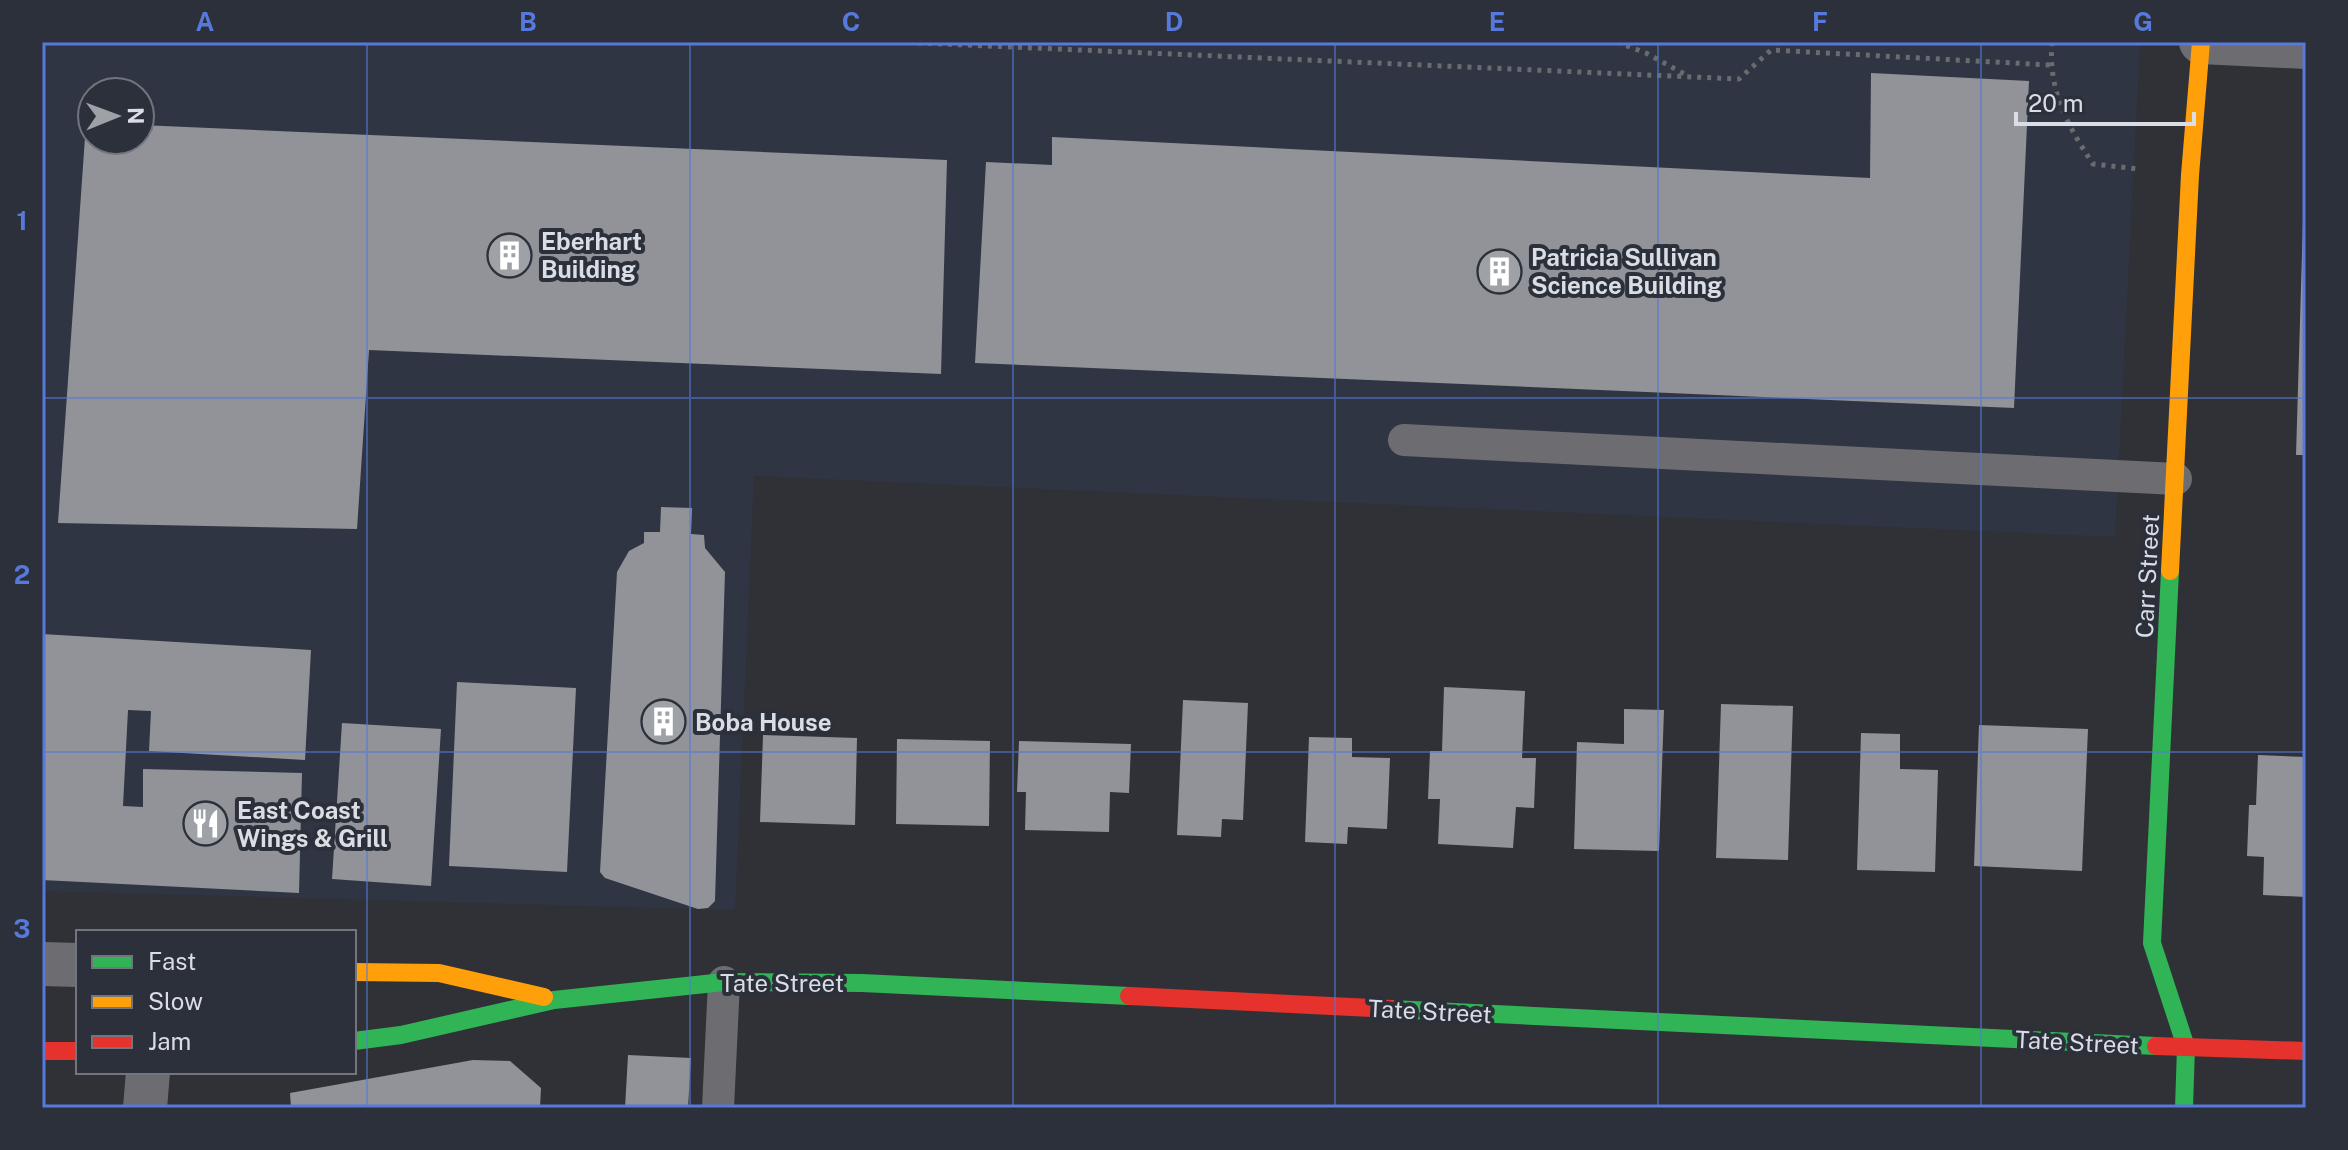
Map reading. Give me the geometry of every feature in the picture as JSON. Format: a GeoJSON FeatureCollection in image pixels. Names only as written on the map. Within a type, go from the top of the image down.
{"type":"FeatureCollection","features":[{"type":"Feature","properties":{"kind":"street"},"geometry":{"type":"LineString","coordinates":[[2201,42],[2306,47]]}},
{"type":"Feature","properties":{"kind":"street","name":"Carr Street"},"geometry":{"type":"LineString","coordinates":[[2184,1108],[2186,1047],[2152,943],[2190,175],[2201,42]]}},
{"type":"Feature","properties":{"kind":"street"},"geometry":{"type":"LineString","coordinates":[[42,964],[76,965]]}},
{"type":"Feature","properties":{"kind":"street","name":"Tate Street"},"geometry":{"type":"LineString","coordinates":[[356,972],[439,973],[554,1000]]}},
{"type":"Feature","properties":{"kind":"street","name":"Tate Street"},"geometry":{"type":"LineString","coordinates":[[356,1041],[401,1035],[554,1000],[724,982],[862,983],[2306,1051]]}},
{"type":"Feature","properties":{"kind":"street"},"geometry":{"type":"LineString","coordinates":[[42,1051],[76,1051]]}},
{"type":"Feature","properties":{"kind":"street"},"geometry":{"type":"LineString","coordinates":[[145,1108],[148,1074]]}},
{"type":"Feature","properties":{"kind":"lane"},"geometry":{"type":"LineString","coordinates":[[1404,440],[2176,479]]}},
{"type":"Feature","properties":{"kind":"lane"},"geometry":{"type":"LineString","coordinates":[[718,1108],[724,982]]}},
{"type":"Feature","properties":{"kind":"path"},"geometry":{"type":"LineString","coordinates":[[898,42],[1739,79],[1771,50],[2050,65]]}},
{"type":"Feature","properties":{"kind":"path"},"geometry":{"type":"LineString","coordinates":[[1617,42],[1646,53],[1689,76]]}},
{"type":"Feature","properties":{"kind":"path"},"geometry":{"type":"LineString","coordinates":[[2052,42],[2050,65],[2066,123],[2093,164],[2190,175]]}},
{"type":"Feature","properties":{"kind":"shaded area"},"geometry":{"type":"Polygon","coordinates":[[[42,42],[2140,42],[2115,537],[754,476],[735,910],[42,891],[42,42]]]}},
{"type":"Feature","properties":{"kind":"building","name":"Patricia Sullivan Science Building"},"geometry":{"type":"Polygon","coordinates":[[[1871,73],[2029,81],[2014,408],[975,363],[986,162],[1052,165],[1052,137],[1870,178],[1871,73]]]}},
{"type":"Feature","properties":{"kind":"building","name":"Eberhart Building"},"geometry":{"type":"Polygon","coordinates":[[[156,126],[947,160],[941,374],[369,350],[357,529],[58,523],[84,156],[156,156],[156,126]]]}},
{"type":"Feature","properties":{"kind":"building"},"geometry":{"type":"Polygon","coordinates":[[[2303,220],[2306,220],[2306,455],[2296,455],[2303,220]]]}},
{"type":"Feature","properties":{"kind":"building","name":"Boba House"},"geometry":{"type":"Polygon","coordinates":[[[661,507],[692,508],[691,534],[704,535],[705,548],[725,572],[715,901],[708,908],[698,909],[605,878],[600,872],[617,572],[629,551],[644,543],[644,532],[660,532],[661,507]]]}},
{"type":"Feature","properties":{"kind":"building"},"geometry":{"type":"Polygon","coordinates":[[[42,634],[311,650],[305,760],[149,751],[151,711],[128,710],[123,806],[143,807],[143,769],[302,773],[299,893],[42,880],[42,634]]]}},
{"type":"Feature","properties":{"kind":"building"},"geometry":{"type":"Polygon","coordinates":[[[457,682],[576,688],[567,872],[449,866],[457,682]]]}},
{"type":"Feature","properties":{"kind":"building"},"geometry":{"type":"Polygon","coordinates":[[[1444,687],[1525,691],[1522,758],[1536,758],[1534,808],[1516,807],[1513,848],[1438,844],[1440,799],[1428,799],[1430,751],[1442,751],[1444,687]]]}},
{"type":"Feature","properties":{"kind":"building"},"geometry":{"type":"Polygon","coordinates":[[[1183,700],[1248,703],[1243,820],[1222,819],[1221,837],[1177,835],[1183,700]]]}},
{"type":"Feature","properties":{"kind":"building"},"geometry":{"type":"Polygon","coordinates":[[[1721,704],[1793,706],[1788,860],[1716,858],[1721,704]]]}},
{"type":"Feature","properties":{"kind":"building"},"geometry":{"type":"Polygon","coordinates":[[[1624,709],[1664,710],[1659,851],[1574,849],[1577,742],[1624,744],[1624,709]]]}},
{"type":"Feature","properties":{"kind":"building"},"geometry":{"type":"Polygon","coordinates":[[[342,723],[441,729],[431,886],[332,879],[342,723]]]}},
{"type":"Feature","properties":{"kind":"building"},"geometry":{"type":"Polygon","coordinates":[[[1979,725],[2088,729],[2082,871],[1974,866],[1979,725]]]}},
{"type":"Feature","properties":{"kind":"building"},"geometry":{"type":"Polygon","coordinates":[[[1861,733],[1900,734],[1900,769],[1938,770],[1935,872],[1857,870],[1861,733]]]}},
{"type":"Feature","properties":{"kind":"building"},"geometry":{"type":"Polygon","coordinates":[[[763,735],[857,738],[855,825],[760,822],[763,735]]]}},
{"type":"Feature","properties":{"kind":"building"},"geometry":{"type":"Polygon","coordinates":[[[1309,737],[1352,738],[1352,757],[1390,758],[1387,829],[1348,827],[1347,844],[1305,842],[1309,737]]]}},
{"type":"Feature","properties":{"kind":"building"},"geometry":{"type":"Polygon","coordinates":[[[897,739],[990,741],[989,826],[896,824],[897,739]]]}},
{"type":"Feature","properties":{"kind":"building"},"geometry":{"type":"Polygon","coordinates":[[[1019,741],[1131,744],[1129,793],[1110,792],[1109,832],[1025,830],[1026,792],[1017,792],[1019,741]]]}},
{"type":"Feature","properties":{"kind":"building"},"geometry":{"type":"Polygon","coordinates":[[[2258,755],[2306,757],[2306,897],[2263,895],[2264,857],[2247,856],[2249,805],[2256,805],[2258,755]]]}},
{"type":"Feature","properties":{"kind":"building"},"geometry":{"type":"Polygon","coordinates":[[[628,1055],[691,1058],[688,1108],[625,1108],[628,1055]]]}},
{"type":"Feature","properties":{"kind":"building"},"geometry":{"type":"Polygon","coordinates":[[[473,1060],[510,1061],[541,1088],[540,1108],[291,1108],[290,1093],[473,1060]]]}},
{"type":"Feature","properties":{"kind":"traffic: fast"},"geometry":{"type":"LineString","coordinates":[[2170,571],[2152,943],[2186,1047],[2184,1108]]}},
{"type":"Feature","properties":{"kind":"traffic: fast"},"geometry":{"type":"LineString","coordinates":[[356,1041],[401,1035],[554,1000],[724,982],[862,983],[1129,996]]}},
{"type":"Feature","properties":{"kind":"traffic: fast"},"geometry":{"type":"LineString","coordinates":[[1392,1009],[2156,1046]]}},
{"type":"Feature","properties":{"kind":"traffic: slow"},"geometry":{"type":"LineString","coordinates":[[2170,571],[2190,175],[2201,42]]}},
{"type":"Feature","properties":{"kind":"traffic: slow"},"geometry":{"type":"LineString","coordinates":[[356,972],[439,973],[544,997]]}},
{"type":"Feature","properties":{"kind":"traffic: jam"},"geometry":{"type":"LineString","coordinates":[[1129,996],[1392,1009]]}},
{"type":"Feature","properties":{"kind":"traffic: jam"},"geometry":{"type":"LineString","coordinates":[[2156,1046],[2306,1051]]}},
{"type":"Feature","properties":{"kind":"traffic: jam"},"geometry":{"type":"LineString","coordinates":[[42,1051],[76,1051]]}},
{"type":"Feature","properties":{"kind":"place","name":"Eberhart Building"},"geometry":{"type":"Point","coordinates":[510,255]}},
{"type":"Feature","properties":{"kind":"place","name":"Patricia Sullivan Science Building"},"geometry":{"type":"Point","coordinates":[1500,271]}},
{"type":"Feature","properties":{"kind":"place","name":"Boba House"},"geometry":{"type":"Point","coordinates":[664,722]}},
{"type":"Feature","properties":{"kind":"place","name":"East Coast Wings & Grill"},"geometry":{"type":"Point","coordinates":[206,824]}}]}
